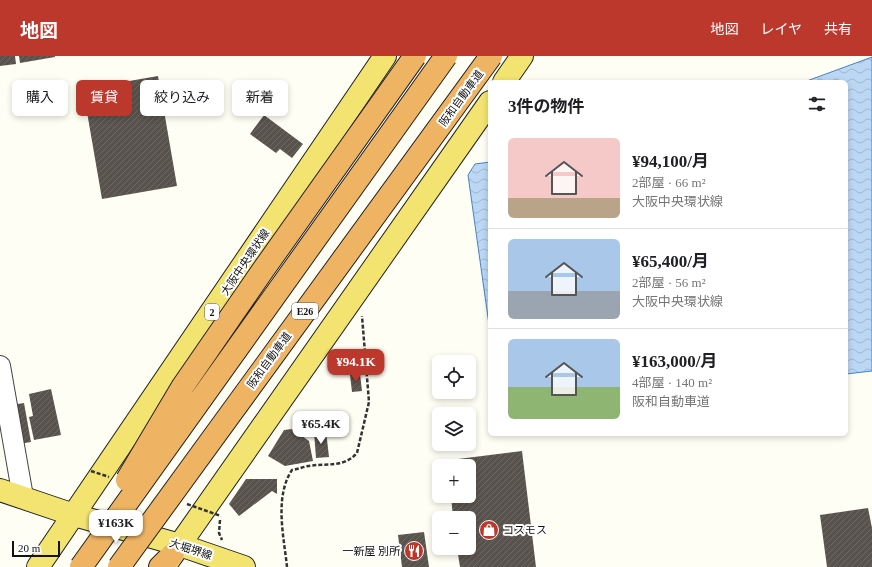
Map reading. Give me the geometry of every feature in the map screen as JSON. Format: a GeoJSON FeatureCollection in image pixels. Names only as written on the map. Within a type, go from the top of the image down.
{"type":"FeatureCollection","features":[{"type":"Feature","properties":{"kind":"highway"},"geometry":{"type":"LineString","coordinates":[[80,567],[117,497],[183,386],[263,270],[415,56]]}},
{"type":"Feature","properties":{"kind":"highway"},"geometry":{"type":"LineString","coordinates":[[80,567],[446,56]]}},
{"type":"Feature","properties":{"kind":"highway","name":"阪和自動車道"},"geometry":{"type":"LineString","coordinates":[[119,567],[491,56]]}},
{"type":"Feature","properties":{"kind":"main road","name":"大阪中央環状線"},"geometry":{"type":"LineString","coordinates":[[38,567],[385,56]]}},
{"type":"Feature","properties":{"kind":"main road"},"geometry":{"type":"LineString","coordinates":[[505,80],[522,56]]}},
{"type":"Feature","properties":{"kind":"main road"},"geometry":{"type":"LineString","coordinates":[[169,558],[488,105]]}},
{"type":"Feature","properties":{"kind":"main road","name":"大堀堺線"},"geometry":{"type":"LineString","coordinates":[[0,490],[74,515],[169,558],[244,567]]}},
{"type":"Feature","properties":{"kind":"street"},"geometry":{"type":"LineString","coordinates":[[0,366],[23,497]]}},
{"type":"Feature","properties":{"kind":"path"},"geometry":{"type":"LineString","coordinates":[[287,567],[282,496],[286,478],[292,470],[308,466],[342,463],[352,459],[357,453],[369,402],[364,318],[359,310]]}},
{"type":"Feature","properties":{"kind":"path"},"geometry":{"type":"LineString","coordinates":[[221,516],[220,533],[223,543]]}},
{"type":"Feature","properties":{"kind":"water"},"geometry":{"type":"Polygon","coordinates":[[[872,57],[872,371],[848,374],[848,80],[809,80],[872,57]]]}},
{"type":"Feature","properties":{"kind":"water"},"geometry":{"type":"Polygon","coordinates":[[[488,162],[488,318],[468,175],[475,164],[488,162]]]}},
{"type":"Feature","properties":{"kind":"building"},"geometry":{"type":"Polygon","coordinates":[[[0,56],[15,56],[16,64],[0,66],[0,56]]]}},
{"type":"Feature","properties":{"kind":"building"},"geometry":{"type":"Polygon","coordinates":[[[19,56],[55,56],[55,57],[20,63],[19,56]]]}},
{"type":"Feature","properties":{"kind":"building"},"geometry":{"type":"Polygon","coordinates":[[[158,76],[159,80],[140,80],[140,116],[165,116],[177,186],[102,199],[88,116],[132,116],[132,81],[158,76]]]}},
{"type":"Feature","properties":{"kind":"building"},"geometry":{"type":"Polygon","coordinates":[[[263,116],[265,116],[303,144],[292,158],[280,149],[276,153],[250,134],[263,116]]]}},
{"type":"Feature","properties":{"kind":"building"},"geometry":{"type":"Polygon","coordinates":[[[360,374],[362,391],[352,392],[350,375],[360,374]]]}},
{"type":"Feature","properties":{"kind":"building"},"geometry":{"type":"Polygon","coordinates":[[[51,389],[61,435],[34,440],[29,417],[33,416],[29,394],[51,389]]]}},
{"type":"Feature","properties":{"kind":"building"},"geometry":{"type":"Polygon","coordinates":[[[24,403],[31,442],[19,444],[12,405],[24,403]]]}},
{"type":"Feature","properties":{"kind":"building"},"geometry":{"type":"Polygon","coordinates":[[[292,429],[309,441],[313,461],[285,466],[268,456],[284,430],[292,429]]]}},
{"type":"Feature","properties":{"kind":"building"},"geometry":{"type":"Polygon","coordinates":[[[326,431],[329,457],[316,458],[314,432],[326,431]]]}},
{"type":"Feature","properties":{"kind":"building"},"geometry":{"type":"Polygon","coordinates":[[[522,451],[536,567],[460,567],[458,555],[476,555],[476,511],[452,511],[452,503],[476,503],[476,459],[458,459],[522,451]]]}},
{"type":"Feature","properties":{"kind":"building"},"geometry":{"type":"Polygon","coordinates":[[[246,479],[277,479],[277,494],[272,491],[239,516],[229,504],[246,479]]]}},
{"type":"Feature","properties":{"kind":"building"},"geometry":{"type":"Polygon","coordinates":[[[868,508],[872,528],[872,567],[827,567],[820,515],[868,508]]]}},
{"type":"Feature","properties":{"kind":"building","name":"一新屋 別所"},"geometry":{"type":"Polygon","coordinates":[[[424,532],[429,567],[402,567],[398,535],[424,532]]]}},
{"type":"Feature","properties":{"kind":"place","name":"コスモス"},"geometry":{"type":"Point","coordinates":[489,530]}},
{"type":"Feature","properties":{"kind":"place","name":"一新屋 別所"},"geometry":{"type":"Point","coordinates":[414,551]}}]}
